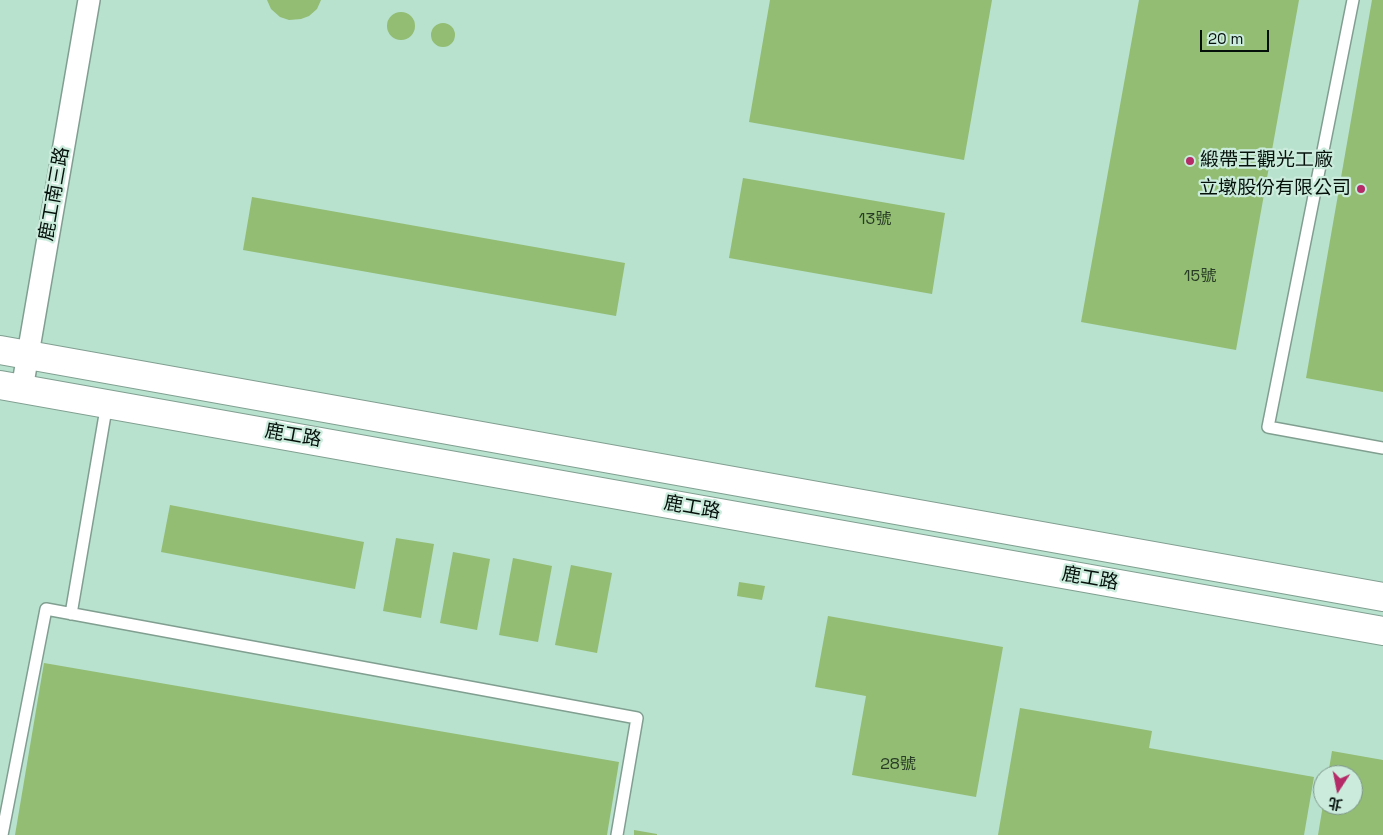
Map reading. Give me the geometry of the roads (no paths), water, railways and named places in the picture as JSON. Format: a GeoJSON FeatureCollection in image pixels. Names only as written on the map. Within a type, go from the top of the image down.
{"type":"FeatureCollection","features":[{"type":"Feature","properties":{"kind":"street","name":"鹿工南三路"},"geometry":{"type":"LineString","coordinates":[[11,387],[28,355],[89,0]]}},
{"type":"Feature","properties":{"kind":"street","name":"鹿工路"},"geometry":{"type":"LineString","coordinates":[[0,350],[1383,596]]}},
{"type":"Feature","properties":{"kind":"street","name":"鹿工路"},"geometry":{"type":"LineString","coordinates":[[11,387],[1383,631]]}},
{"type":"Feature","properties":{"kind":"lane"},"geometry":{"type":"LineString","coordinates":[[1353,0],[1268,427],[1383,448]]}},
{"type":"Feature","properties":{"kind":"lane"},"geometry":{"type":"LineString","coordinates":[[71,614],[107,403]]}},
{"type":"Feature","properties":{"kind":"lane"},"geometry":{"type":"LineString","coordinates":[[2,835],[46,609],[638,718],[617,835]]}},
{"type":"Feature","properties":{"kind":"place","name":"緞帶王觀光工廠"},"geometry":{"type":"Point","coordinates":[1190,161]}},
{"type":"Feature","properties":{"kind":"place","name":"立墩股份有限公司"},"geometry":{"type":"Point","coordinates":[1361,189]}}]}
